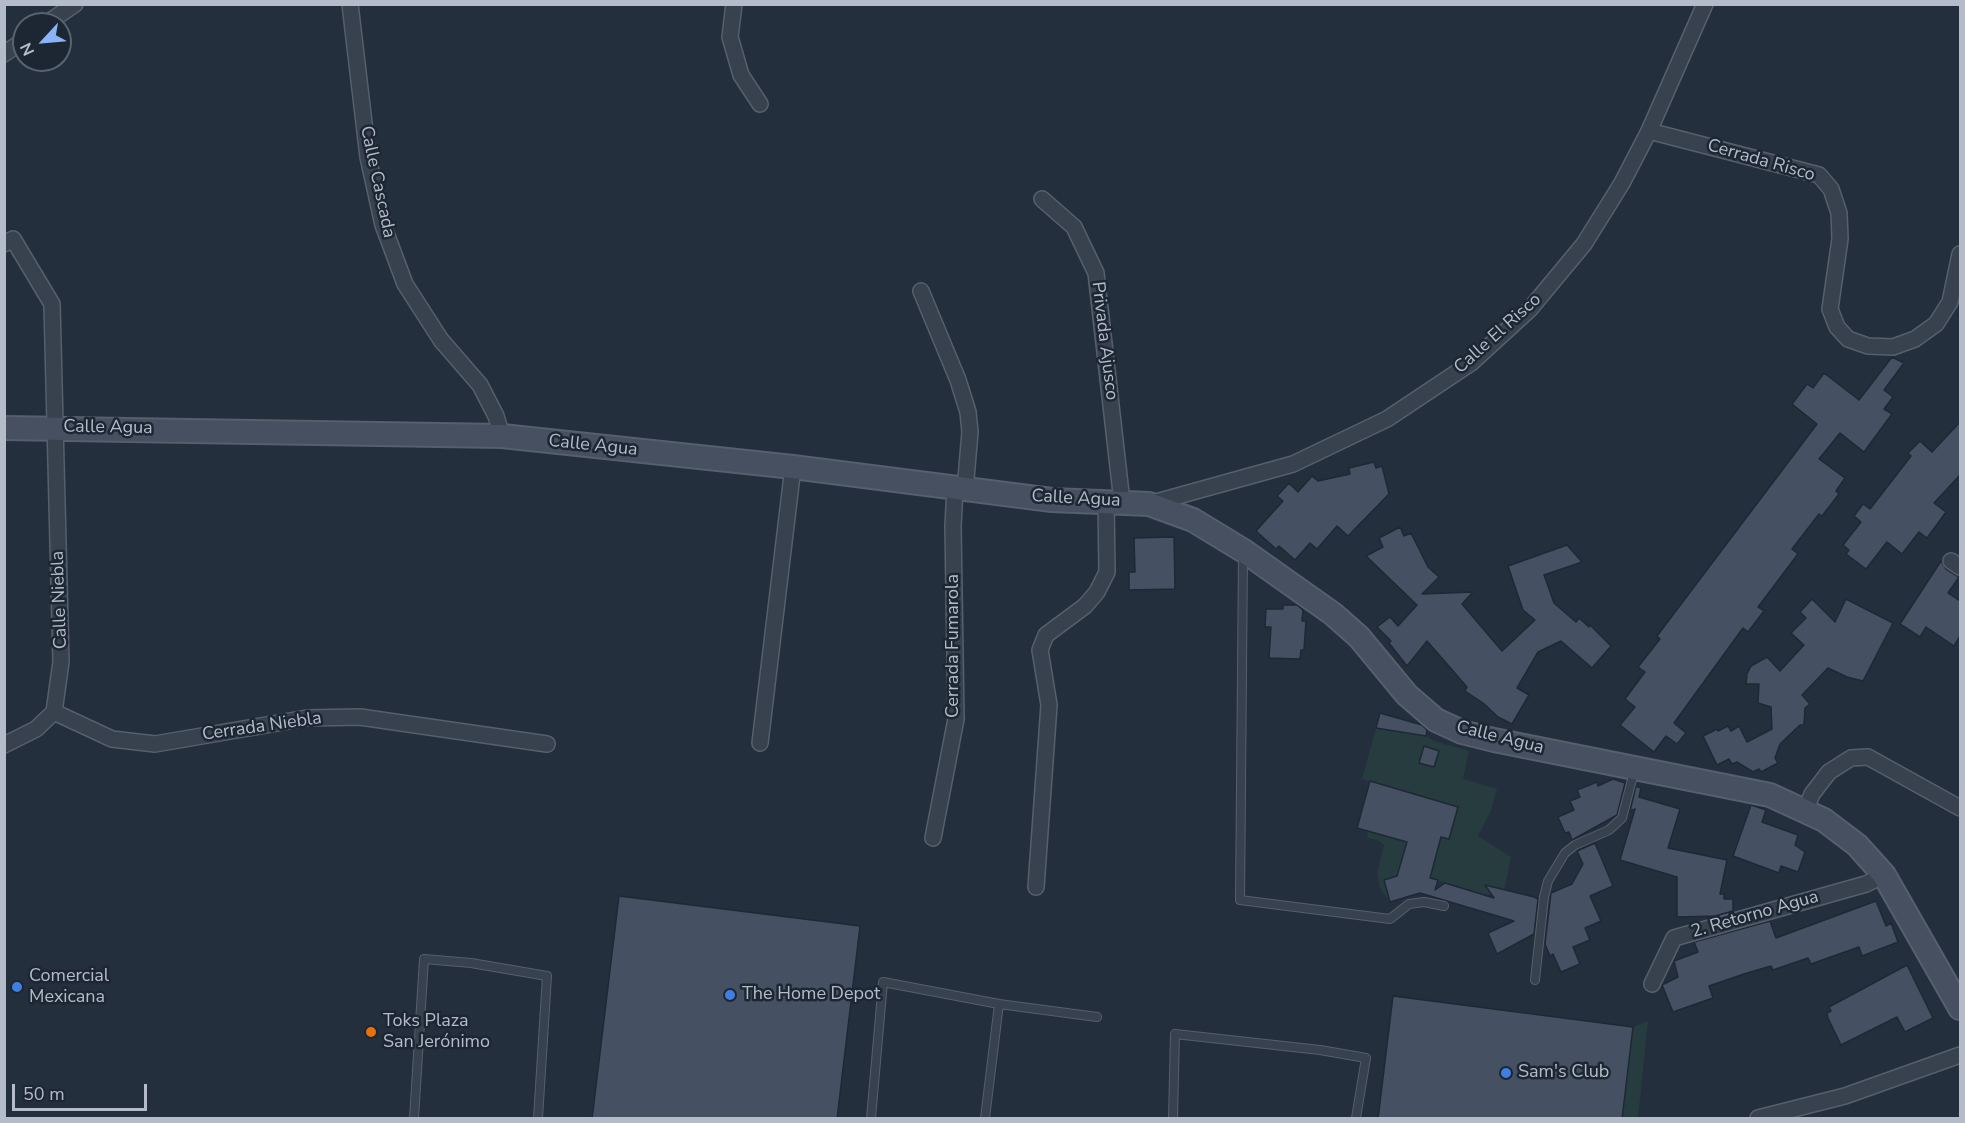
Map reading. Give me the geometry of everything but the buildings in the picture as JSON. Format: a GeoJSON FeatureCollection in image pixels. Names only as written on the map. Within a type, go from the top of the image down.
{"type":"FeatureCollection","features":[{"type":"Feature","properties":{"kind":"street","name":"Calle Cascada"},"geometry":{"type":"LineString","coordinates":[[350,4],[368,157],[383,225],[405,284],[441,340],[480,385],[496,416],[502,436]]}},
{"type":"Feature","properties":{"kind":"street"},"geometry":{"type":"LineString","coordinates":[[734,4],[730,37],[741,75],[760,104]]}},
{"type":"Feature","properties":{"kind":"street","name":"Calle El Risco"},"geometry":{"type":"LineString","coordinates":[[1149,504],[1293,464],[1387,419],[1471,363],[1530,309],[1584,244],[1622,183],[1705,4]]}},
{"type":"Feature","properties":{"kind":"street","name":"Cerrada Risco"},"geometry":{"type":"LineString","coordinates":[[1648,131],[1819,175],[1831,189],[1839,213],[1840,239],[1830,309],[1837,327],[1848,339],[1868,346],[1893,347],[1914,339],[1935,324],[1950,302],[1960,254]]}},
{"type":"Feature","properties":{"kind":"street","name":"Privada Ajusco"},"geometry":{"type":"LineString","coordinates":[[1036,887],[1049,705],[1040,650],[1046,635],[1085,606],[1097,592],[1107,572],[1114,501],[1096,273],[1074,227],[1042,199]]}},
{"type":"Feature","properties":{"kind":"street","name":"Calle Niebla"},"geometry":{"type":"LineString","coordinates":[[4,244],[13,239],[52,304],[61,662],[54,712]]}},
{"type":"Feature","properties":{"kind":"street","name":"Cerrada Fumarola"},"geometry":{"type":"LineString","coordinates":[[921,291],[958,380],[968,412],[970,432],[953,526],[956,719],[933,838]]}},
{"type":"Feature","properties":{"kind":"street","name":"Calle Agua"},"geometry":{"type":"LineString","coordinates":[[4,428],[54,427],[502,436],[793,467],[1052,500],[1149,504],[1193,520],[1244,551],[1333,614],[1359,637],[1407,696],[1436,720],[1462,732],[1494,740],[1770,795],[1806,809],[1857,845],[1884,875],[1959,1000]]}},
{"type":"Feature","properties":{"kind":"street"},"geometry":{"type":"LineString","coordinates":[[760,743],[793,467]]}},
{"type":"Feature","properties":{"kind":"street"},"geometry":{"type":"LineString","coordinates":[[4,745],[36,729],[54,712]]}},
{"type":"Feature","properties":{"kind":"street","name":"Cerrada Niebla"},"geometry":{"type":"LineString","coordinates":[[54,712],[112,739],[155,744],[307,718],[349,717],[547,744]]}},
{"type":"Feature","properties":{"kind":"street"},"geometry":{"type":"LineString","coordinates":[[1806,809],[1812,794],[1829,772],[1851,758],[1868,757],[1960,808]]}},
{"type":"Feature","properties":{"kind":"street","name":"2. Retorno Agua"},"geometry":{"type":"LineString","coordinates":[[1653,984],[1674,938],[1866,884],[1884,875]]}},
{"type":"Feature","properties":{"kind":"street"},"geometry":{"type":"LineString","coordinates":[[1758,1119],[1845,1096],[1955,1058]]}},
{"type":"Feature","properties":{"kind":"lane"},"geometry":{"type":"LineString","coordinates":[[1244,551],[1240,900],[1390,919],[1401,907],[1416,902],[1444,906]]}},
{"type":"Feature","properties":{"kind":"lane"},"geometry":{"type":"LineString","coordinates":[[1535,980],[1544,897],[1548,881],[1565,853],[1575,845],[1609,830],[1622,818],[1635,767]]}},
{"type":"Feature","properties":{"kind":"lane"},"geometry":{"type":"LineString","coordinates":[[414,1119],[424,959],[471,963],[547,976],[538,1119]]}},
{"type":"Feature","properties":{"kind":"lane"},"geometry":{"type":"LineString","coordinates":[[871,1119],[883,982],[999,1004],[1097,1017]]}},
{"type":"Feature","properties":{"kind":"lane"},"geometry":{"type":"LineString","coordinates":[[985,1119],[999,1004]]}},
{"type":"Feature","properties":{"kind":"lane"},"geometry":{"type":"LineString","coordinates":[[1173,1119],[1175,1034],[1320,1050],[1366,1058],[1356,1119]]}},
{"type":"Feature","properties":{"kind":"green space"},"geometry":{"type":"Polygon","coordinates":[[[1403,720],[1434,741],[1469,751],[1463,779],[1497,789],[1491,810],[1478,836],[1511,857],[1503,896],[1481,894],[1430,878],[1441,837],[1449,839],[1458,807],[1362,779],[1376,728],[1400,732],[1403,720]]]}},
{"type":"Feature","properties":{"kind":"green space"},"geometry":{"type":"Polygon","coordinates":[[[1411,828],[1400,866],[1416,870],[1384,880],[1390,902],[1380,888],[1377,873],[1384,845],[1378,840],[1367,838],[1368,831],[1384,835],[1411,828]]]}},
{"type":"Feature","properties":{"kind":"green space"},"geometry":{"type":"Polygon","coordinates":[[[1648,1021],[1638,1118],[1622,1118],[1633,1027],[1648,1021]]]}},
{"type":"Feature","properties":{"kind":"place","name":"Comercial Mexicana"},"geometry":{"type":"Point","coordinates":[17,987]}},
{"type":"Feature","properties":{"kind":"place","name":"The Home Depot"},"geometry":{"type":"Point","coordinates":[730,995]}},
{"type":"Feature","properties":{"kind":"place","name":"Toks Plaza San Jerónimo"},"geometry":{"type":"Point","coordinates":[371,1032]}},
{"type":"Feature","properties":{"kind":"place","name":"Sam's Club"},"geometry":{"type":"Point","coordinates":[1506,1073]}}]}
